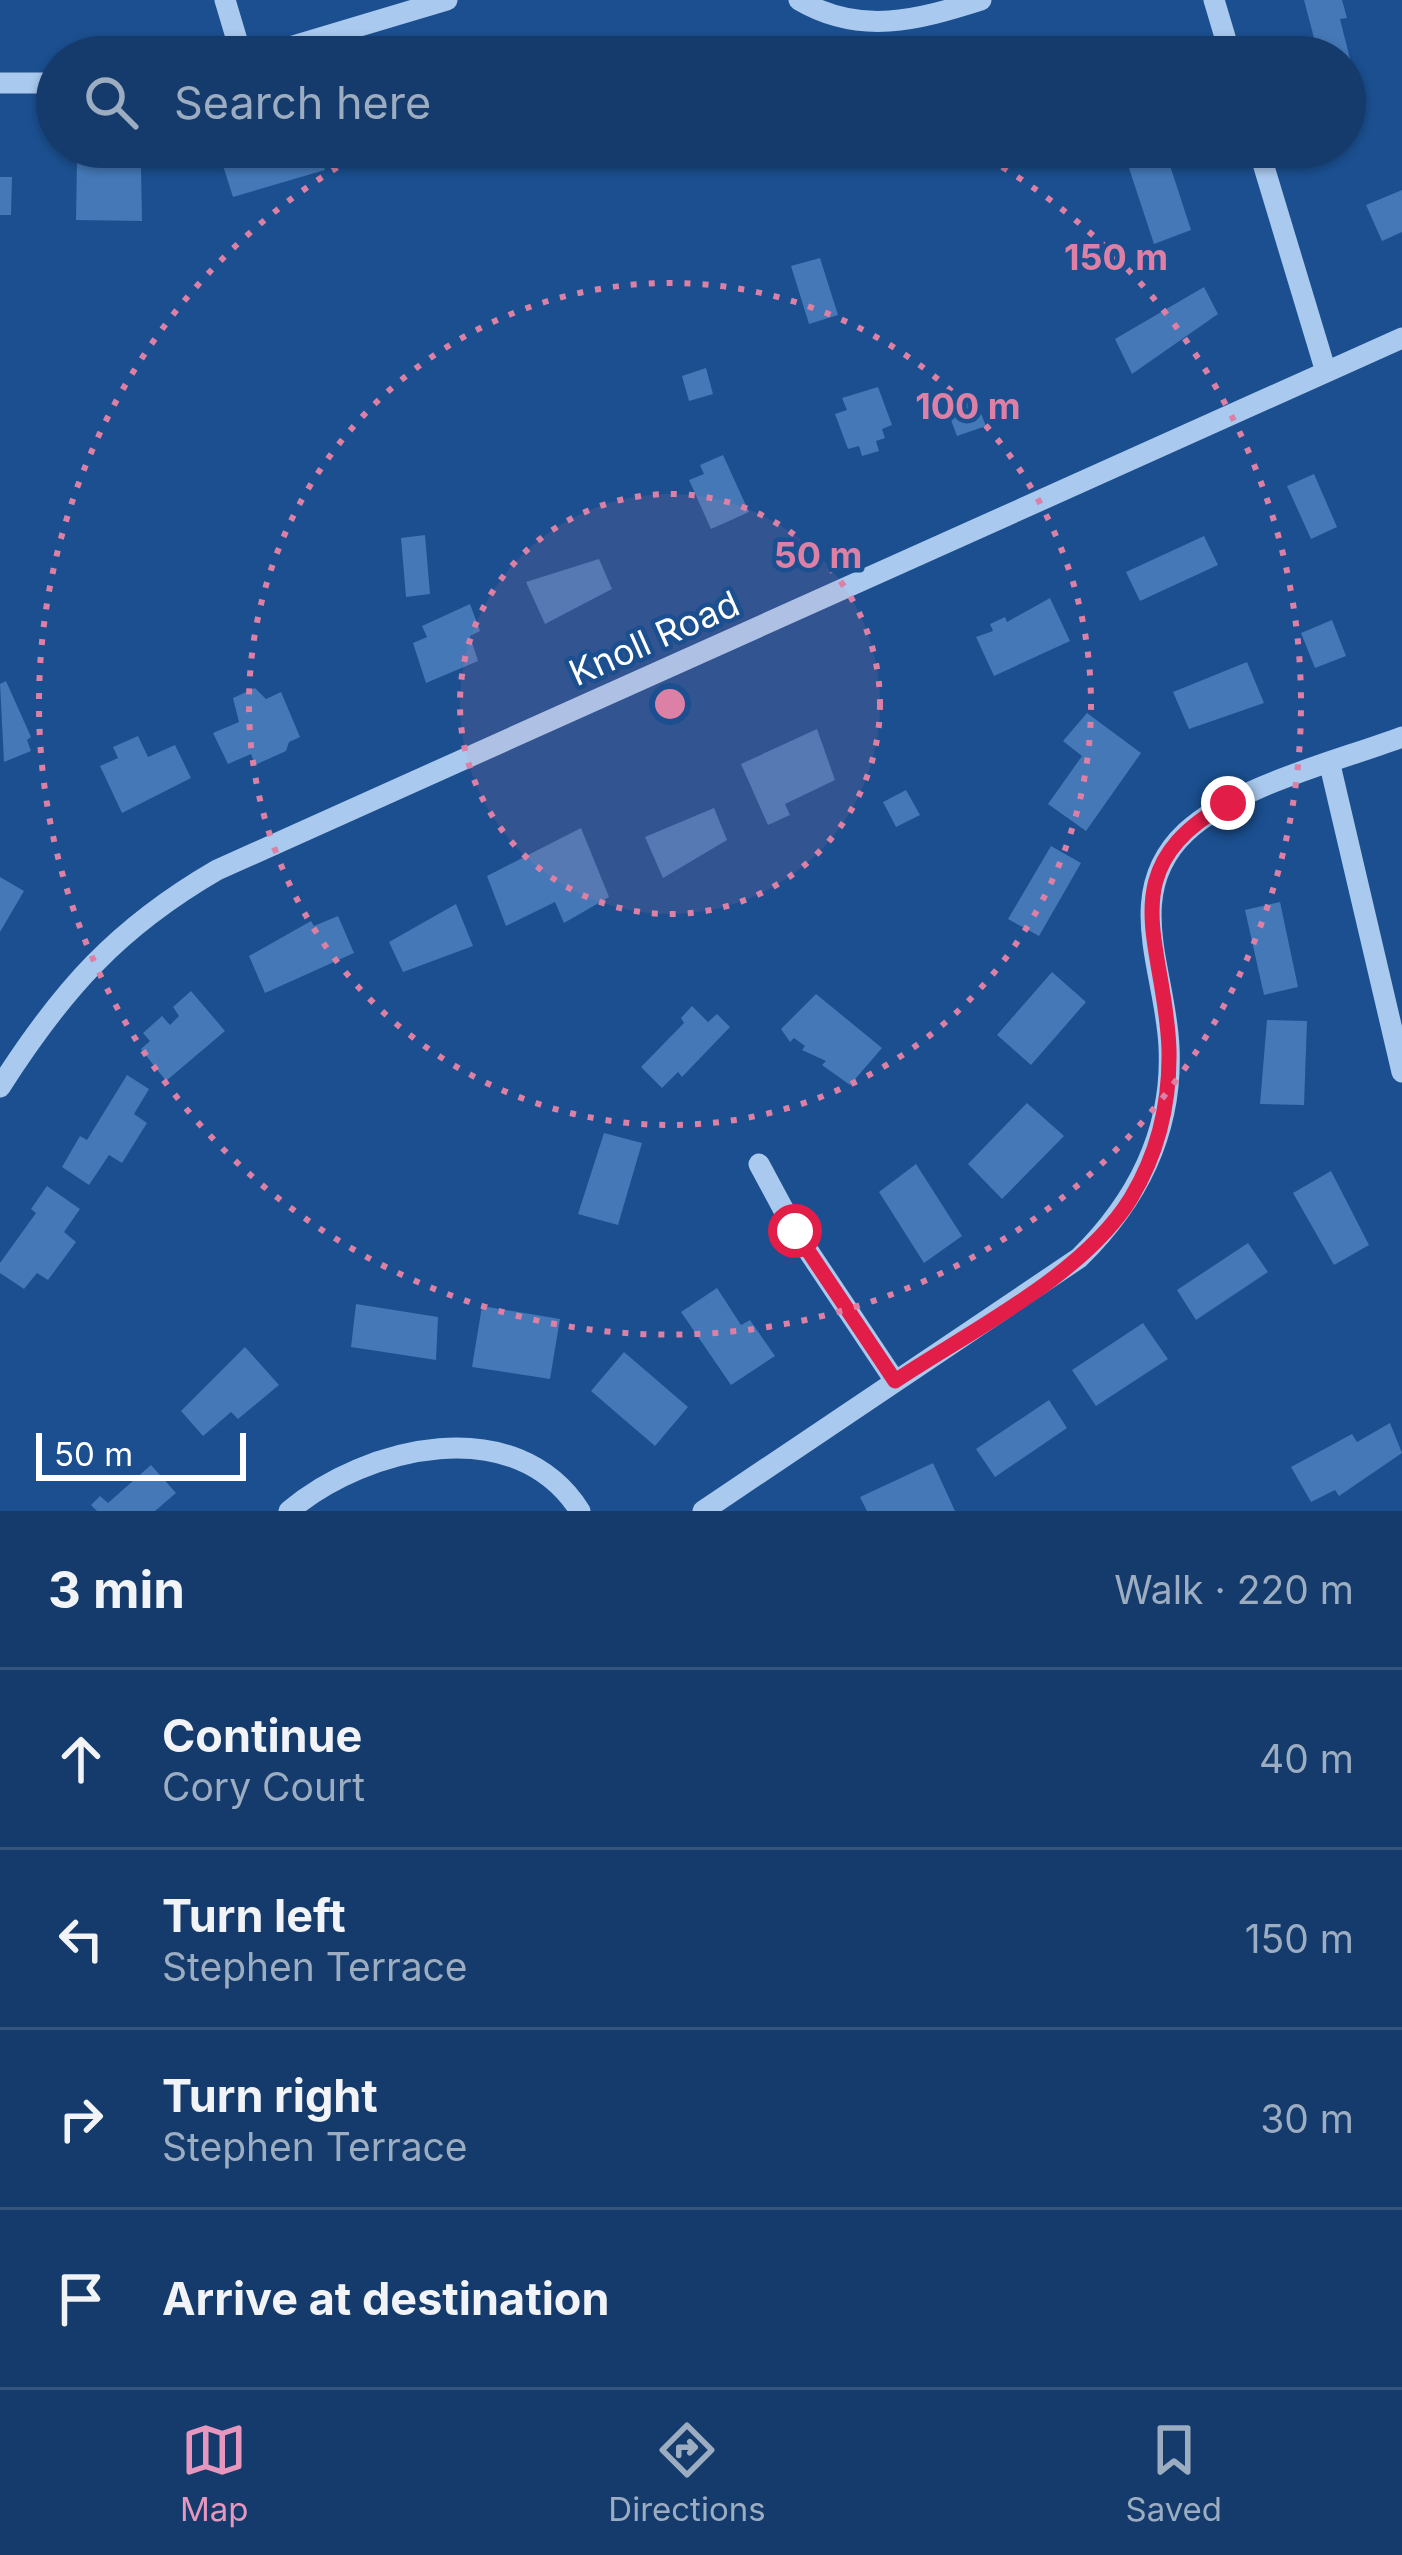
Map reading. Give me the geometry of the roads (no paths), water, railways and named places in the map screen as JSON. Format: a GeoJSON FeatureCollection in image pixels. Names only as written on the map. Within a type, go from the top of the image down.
{"type":"FeatureCollection","features":[{"type":"Feature","properties":{"kind":"street"},"geometry":{"type":"LineString","coordinates":[[225,0],[236,36]]}},
{"type":"Feature","properties":{"kind":"street"},"geometry":{"type":"LineString","coordinates":[[326,36],[447,0]]}},
{"type":"Feature","properties":{"kind":"street"},"geometry":{"type":"LineString","coordinates":[[799,0],[826,13],[883,23],[921,19],[981,0]]}},
{"type":"Feature","properties":{"kind":"street"},"geometry":{"type":"LineString","coordinates":[[1214,0],[1225,36]]}},
{"type":"Feature","properties":{"kind":"street"},"geometry":{"type":"LineString","coordinates":[[0,83],[36,83]]}},
{"type":"Feature","properties":{"kind":"street"},"geometry":{"type":"LineString","coordinates":[[1264,168],[1326,372]]}},
{"type":"Feature","properties":{"kind":"street","name":"Knoll Road"},"geometry":{"type":"LineString","coordinates":[[0,1087],[44,1018],[83,970],[150,912],[218,870],[1402,338]]}},
{"type":"Feature","properties":{"kind":"street"},"geometry":{"type":"LineString","coordinates":[[703,1511],[1079,1258],[1130,1200],[1161,1129],[1168,1084],[1165,1013],[1149,923],[1159,867],[1187,830],[1211,813],[1402,737]]}},
{"type":"Feature","properties":{"kind":"street"},"geometry":{"type":"LineString","coordinates":[[1330,765],[1402,1072]]}},
{"type":"Feature","properties":{"kind":"street"},"geometry":{"type":"LineString","coordinates":[[759,1164],[795,1231],[895,1381]]}},
{"type":"Feature","properties":{"kind":"street"},"geometry":{"type":"LineString","coordinates":[[289,1511],[374,1462],[450,1448],[525,1462],[558,1483],[580,1511]]}}]}
